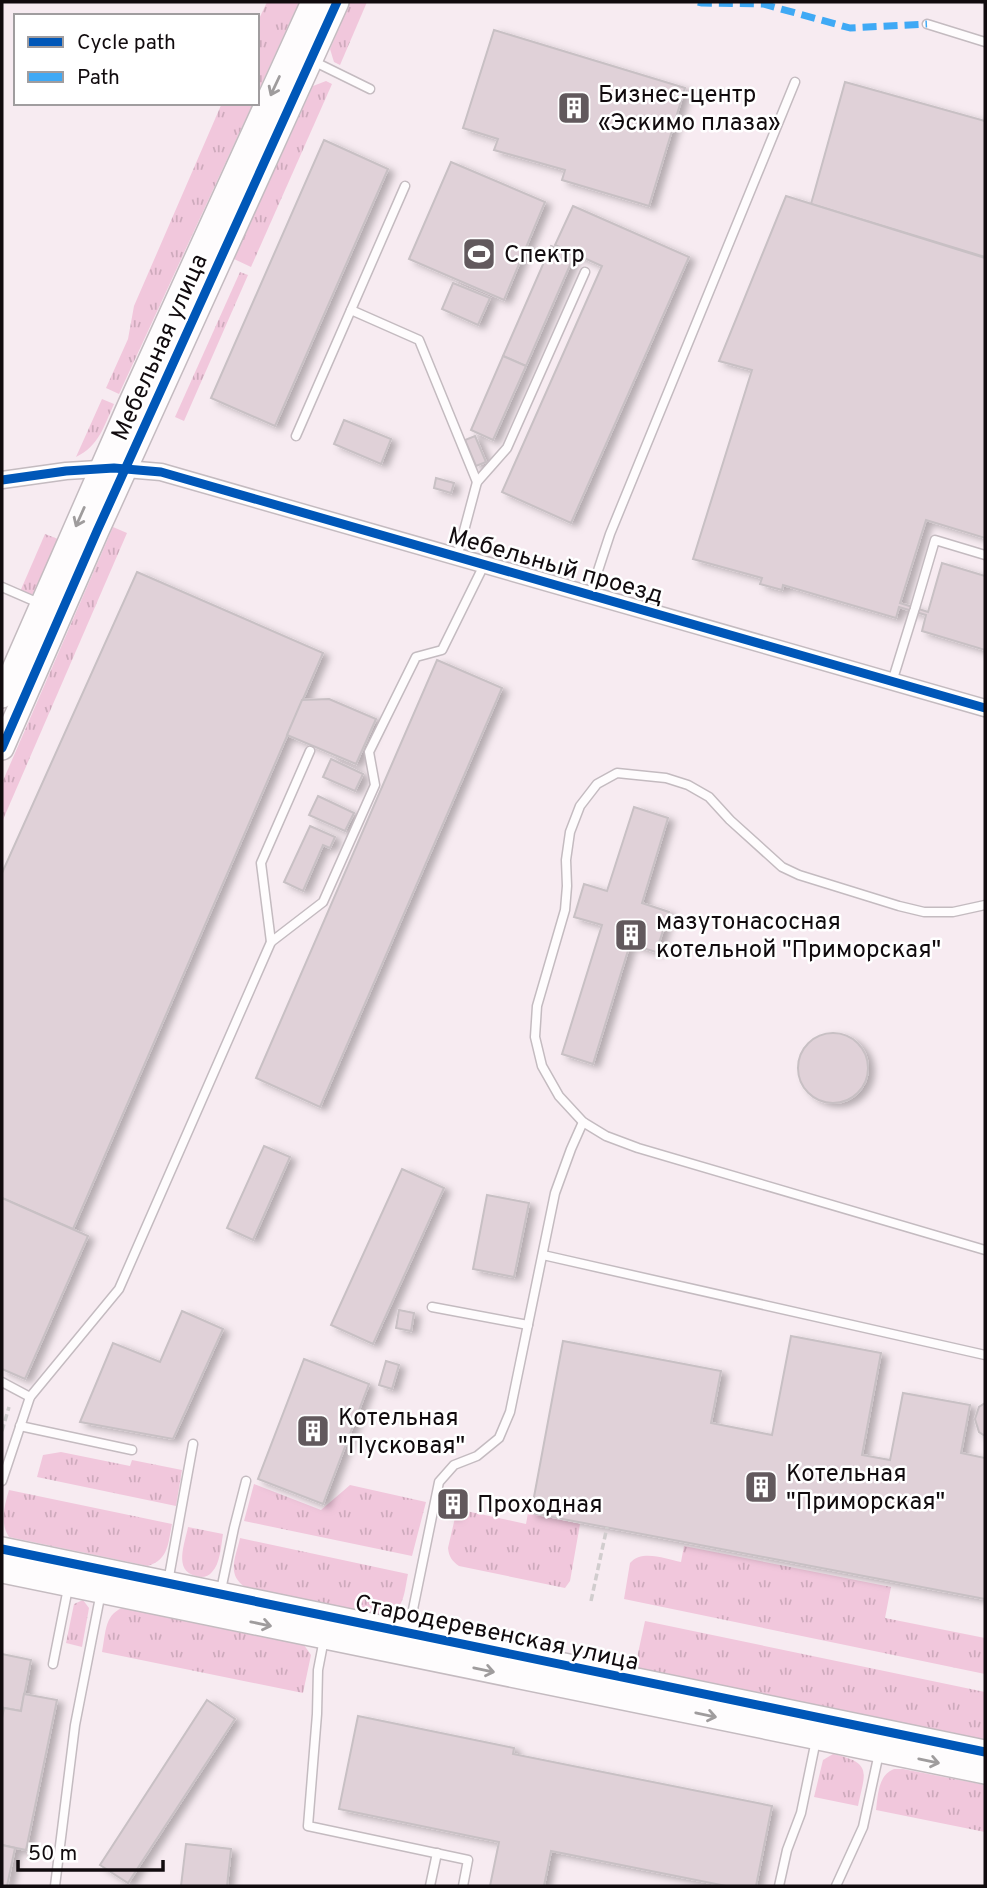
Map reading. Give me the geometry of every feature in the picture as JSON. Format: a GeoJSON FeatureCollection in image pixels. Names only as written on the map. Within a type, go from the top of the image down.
{"type":"FeatureCollection","features":[{"type":"Feature","properties":{"kind":"street","name":"Мебельная улица"},"geometry":{"type":"LineString","coordinates":[[301,56],[313,2]]}},
{"type":"Feature","properties":{"kind":"street","name":"Мебельная улица"},"geometry":{"type":"LineString","coordinates":[[4,736],[51,609],[113,469],[301,56],[337,2]]}},
{"type":"Feature","properties":{"kind":"street","name":"Мебельный проезд"},"geometry":{"type":"LineString","coordinates":[[2,481],[66,471],[113,469],[161,472],[985,708]]}},
{"type":"Feature","properties":{"kind":"street","name":"Мебельная улица"},"geometry":{"type":"LineString","coordinates":[[2,696],[51,609]]}},
{"type":"Feature","properties":{"kind":"street","name":"Стародеревенская улица"},"geometry":{"type":"LineString","coordinates":[[2,1549],[70,1574],[881,1741],[985,1772]]}},
{"type":"Feature","properties":{"kind":"street","name":"Стародеревенская улица"},"geometry":{"type":"LineString","coordinates":[[2,1571],[70,1574]]}},
{"type":"Feature","properties":{"kind":"street","name":"Стародеревенская улица"},"geometry":{"type":"LineString","coordinates":[[881,1741],[985,1752]]}},
{"type":"Feature","properties":{"kind":"lane"},"geometry":{"type":"LineString","coordinates":[[927,24],[985,41]]}},
{"type":"Feature","properties":{"kind":"lane"},"geometry":{"type":"LineString","coordinates":[[301,56],[370,89]]}},
{"type":"Feature","properties":{"kind":"lane"},"geometry":{"type":"LineString","coordinates":[[590,595],[610,534],[795,82]]}},
{"type":"Feature","properties":{"kind":"lane"},"geometry":{"type":"LineString","coordinates":[[296,436],[405,186]]}},
{"type":"Feature","properties":{"kind":"lane"},"geometry":{"type":"LineString","coordinates":[[457,557],[477,482],[507,448],[585,272]]}},
{"type":"Feature","properties":{"kind":"lane"},"geometry":{"type":"LineString","coordinates":[[351,310],[419,340],[477,482]]}},
{"type":"Feature","properties":{"kind":"lane"},"geometry":{"type":"LineString","coordinates":[[892,682],[936,540],[985,555]]}},
{"type":"Feature","properties":{"kind":"lane"},"geometry":{"type":"LineString","coordinates":[[2,1481],[30,1397],[119,1289],[271,942],[323,902],[375,785],[369,752],[416,657],[442,650],[484,565]]}},
{"type":"Feature","properties":{"kind":"lane"},"geometry":{"type":"LineString","coordinates":[[2,587],[51,609]]}},
{"type":"Feature","properties":{"kind":"lane"},"geometry":{"type":"LineString","coordinates":[[271,942],[261,863],[310,751]]}},
{"type":"Feature","properties":{"kind":"lane"},"geometry":{"type":"LineString","coordinates":[[985,905],[953,912],[923,912],[799,875],[782,867],[709,797],[688,785],[666,778],[617,773],[597,784],[580,806],[570,832],[566,860],[565,910],[537,1006],[535,1037],[541,1066],[559,1096],[583,1122],[606,1136],[638,1148],[985,1250]]}},
{"type":"Feature","properties":{"kind":"lane"},"geometry":{"type":"LineString","coordinates":[[406,1643],[439,1482],[454,1465],[477,1456],[499,1438],[510,1412],[555,1193],[583,1122]]}},
{"type":"Feature","properties":{"kind":"lane"},"geometry":{"type":"LineString","coordinates":[[543,1255],[985,1354]]}},
{"type":"Feature","properties":{"kind":"lane"},"geometry":{"type":"LineString","coordinates":[[432,1307],[528,1325]]}},
{"type":"Feature","properties":{"kind":"lane"},"geometry":{"type":"LineString","coordinates":[[2,1382],[30,1397]]}},
{"type":"Feature","properties":{"kind":"lane"},"geometry":{"type":"LineString","coordinates":[[20,1426],[132,1450]]}},
{"type":"Feature","properties":{"kind":"lane"},"geometry":{"type":"LineString","coordinates":[[166,1594],[193,1444]]}},
{"type":"Feature","properties":{"kind":"lane"},"geometry":{"type":"LineString","coordinates":[[218,1605],[246,1481]]}},
{"type":"Feature","properties":{"kind":"lane"},"geometry":{"type":"LineString","coordinates":[[53,1664],[70,1574]]}},
{"type":"Feature","properties":{"kind":"lane"},"geometry":{"type":"LineString","coordinates":[[55,1886],[75,1725],[103,1581]]}},
{"type":"Feature","properties":{"kind":"lane"},"geometry":{"type":"LineString","coordinates":[[326,1627],[318,1670],[308,1826],[468,1860],[463,1886]]}},
{"type":"Feature","properties":{"kind":"lane"},"geometry":{"type":"LineString","coordinates":[[779,1886],[787,1850],[802,1812],[819,1728]]}},
{"type":"Feature","properties":{"kind":"lane"},"geometry":{"type":"LineString","coordinates":[[836,1886],[863,1827],[881,1741]]}},
{"type":"Feature","properties":{"kind":"lane"},"geometry":{"type":"LineString","coordinates":[[430,1886],[437,1853]]}},
{"type":"Feature","properties":{"kind":"path"},"geometry":{"type":"LineString","coordinates":[[2,1431],[6,1409]]}},
{"type":"Feature","properties":{"kind":"path"},"geometry":{"type":"LineString","coordinates":[[591,1601],[607,1527]]}},
{"type":"Feature","properties":{"kind":"green space"},"geometry":{"type":"Polygon","coordinates":[[[267,2],[299,2],[259,90],[259,19],[267,2]]]}},
{"type":"Feature","properties":{"kind":"green space"},"geometry":{"type":"Polygon","coordinates":[[[350,2],[367,2],[340,65],[334,62],[330,49],[350,2]]]}},
{"type":"Feature","properties":{"kind":"green space"},"geometry":{"type":"Polygon","coordinates":[[[326,81],[332,84],[251,267],[234,259],[313,86],[326,81]]]}},
{"type":"Feature","properties":{"kind":"green space"},"geometry":{"type":"Polygon","coordinates":[[[221,105],[252,105],[119,394],[106,388],[128,339],[134,306],[221,105]]]}},
{"type":"Feature","properties":{"kind":"green space"},"geometry":{"type":"Polygon","coordinates":[[[240,272],[248,275],[184,421],[175,417],[240,272]]]}},
{"type":"Feature","properties":{"kind":"green space"},"geometry":{"type":"Polygon","coordinates":[[[102,399],[114,404],[107,420],[90,447],[76,457],[102,399]]]}},
{"type":"Feature","properties":{"kind":"green space"},"geometry":{"type":"Polygon","coordinates":[[[113,527],[127,533],[2,822],[2,783],[113,527]]]}},
{"type":"Feature","properties":{"kind":"green space"},"geometry":{"type":"Polygon","coordinates":[[[45,534],[58,539],[35,593],[26,597],[19,594],[45,534]]]}},
{"type":"Feature","properties":{"kind":"green space"},"geometry":{"type":"Polygon","coordinates":[[[61,1452],[130,1466],[132,1460],[182,1470],[176,1506],[37,1477],[43,1455],[61,1452]]]}},
{"type":"Feature","properties":{"kind":"green space"},"geometry":{"type":"Polygon","coordinates":[[[254,1484],[321,1510],[350,1485],[426,1502],[412,1556],[244,1521],[254,1484]]]}},
{"type":"Feature","properties":{"kind":"green space"},"geometry":{"type":"Polygon","coordinates":[[[9,1490],[172,1524],[164,1555],[148,1566],[9,1537],[4,1521],[4,1508],[9,1490]]]}},
{"type":"Feature","properties":{"kind":"green space"},"geometry":{"type":"Polygon","coordinates":[[[457,1509],[526,1524],[528,1513],[580,1524],[570,1581],[565,1588],[459,1566],[451,1558],[448,1548],[457,1509]]]}},
{"type":"Feature","properties":{"kind":"green space"},"geometry":{"type":"Polygon","coordinates":[[[188,1527],[223,1534],[217,1564],[207,1576],[189,1573],[183,1563],[188,1527]]]}},
{"type":"Feature","properties":{"kind":"green space"},"geometry":{"type":"Polygon","coordinates":[[[240,1538],[408,1574],[400,1605],[384,1616],[245,1587],[239,1582],[234,1571],[240,1538]]]}},
{"type":"Feature","properties":{"kind":"green space"},"geometry":{"type":"Polygon","coordinates":[[[684,1546],[891,1587],[885,1618],[985,1638],[985,1674],[624,1599],[630,1563],[647,1556],[681,1562],[684,1546]]]}},
{"type":"Feature","properties":{"kind":"green space"},"geometry":{"type":"Polygon","coordinates":[[[83,1600],[89,1608],[82,1647],[66,1643],[74,1604],[83,1600]]]}},
{"type":"Feature","properties":{"kind":"green space"},"geometry":{"type":"Polygon","coordinates":[[[126,1607],[304,1645],[311,1655],[303,1693],[102,1652],[110,1618],[126,1607]]]}},
{"type":"Feature","properties":{"kind":"green space"},"geometry":{"type":"Polygon","coordinates":[[[645,1621],[985,1692],[985,1741],[635,1667],[645,1621]]]}},
{"type":"Feature","properties":{"kind":"green space"},"geometry":{"type":"Polygon","coordinates":[[[833,1754],[855,1761],[863,1771],[858,1806],[814,1797],[823,1760],[833,1754]]]}},
{"type":"Feature","properties":{"kind":"green space"},"geometry":{"type":"Polygon","coordinates":[[[894,1769],[985,1785],[985,1832],[876,1810],[882,1781],[894,1769]]]}},
{"type":"Feature","properties":{"kind":"building","name":"Бизнес-центр «Эскимо плаза»"},"geometry":{"type":"Polygon","coordinates":[[[494,30],[685,88],[649,206],[562,180],[565,170],[494,150],[498,139],[463,128],[494,30]]]}},
{"type":"Feature","properties":{"kind":"building"},"geometry":{"type":"Polygon","coordinates":[[[845,82],[985,121],[985,257],[811,204],[845,82]]]}},
{"type":"Feature","properties":{"kind":"building"},"geometry":{"type":"Polygon","coordinates":[[[324,140],[388,169],[275,426],[211,398],[324,140]]]}},
{"type":"Feature","properties":{"kind":"building"},"geometry":{"type":"Polygon","coordinates":[[[451,162],[545,202],[504,300],[409,259],[451,162]]]}},
{"type":"Feature","properties":{"kind":"building"},"geometry":{"type":"Polygon","coordinates":[[[786,196],[985,258],[985,538],[926,520],[900,603],[928,612],[942,563],[985,576],[985,650],[922,631],[926,615],[899,607],[896,618],[783,585],[782,590],[760,584],[762,578],[693,559],[752,370],[719,361],[786,196]]]}},
{"type":"Feature","properties":{"kind":"building"},"geometry":{"type":"Polygon","coordinates":[[[573,206],[689,257],[571,523],[502,492],[602,266],[555,245],[573,206]]]}},
{"type":"Feature","properties":{"kind":"building"},"geometry":{"type":"Polygon","coordinates":[[[551,246],[574,256],[526,366],[503,356],[551,246]]]}},
{"type":"Feature","properties":{"kind":"building"},"geometry":{"type":"Polygon","coordinates":[[[453,283],[490,298],[478,325],[442,309],[453,283]]]}},
{"type":"Feature","properties":{"kind":"building"},"geometry":{"type":"Polygon","coordinates":[[[503,356],[526,366],[493,440],[471,430],[503,356]]]}},
{"type":"Feature","properties":{"kind":"building"},"geometry":{"type":"Polygon","coordinates":[[[344,420],[391,439],[381,464],[334,444],[344,420]]]}},
{"type":"Feature","properties":{"kind":"building"},"geometry":{"type":"Polygon","coordinates":[[[475,436],[486,462],[476,466],[465,440],[475,436]]]}},
{"type":"Feature","properties":{"kind":"building"},"geometry":{"type":"Polygon","coordinates":[[[436,478],[454,483],[451,493],[434,488],[436,478]]]}},
{"type":"Feature","properties":{"kind":"building"},"geometry":{"type":"Polygon","coordinates":[[[137,572],[323,653],[73,1229],[2,1198],[2,873],[137,572]]]}},
{"type":"Feature","properties":{"kind":"building"},"geometry":{"type":"Polygon","coordinates":[[[437,660],[502,688],[320,1107],[256,1078],[437,660]]]}},
{"type":"Feature","properties":{"kind":"building"},"geometry":{"type":"Polygon","coordinates":[[[329,699],[376,719],[356,764],[287,735],[302,700],[329,699]]]}},
{"type":"Feature","properties":{"kind":"building"},"geometry":{"type":"Polygon","coordinates":[[[331,759],[363,774],[355,791],[323,777],[331,759]]]}},
{"type":"Feature","properties":{"kind":"building"},"geometry":{"type":"Polygon","coordinates":[[[318,796],[354,813],[345,831],[309,815],[318,796]]]}},
{"type":"Feature","properties":{"kind":"building","name":"мазутонасосная котельной \"Приморская\""},"geometry":{"type":"Polygon","coordinates":[[[634,807],[668,818],[642,903],[669,912],[656,952],[630,944],[593,1064],[562,1054],[602,925],[574,917],[584,884],[607,891],[634,807]]]}},
{"type":"Feature","properties":{"kind":"building"},"geometry":{"type":"Polygon","coordinates":[[[310,826],[335,837],[330,848],[323,845],[303,891],[284,882],[310,826]]]}},
{"type":"Feature","properties":{"kind":"building"},"geometry":{"type":"Polygon","coordinates":[[[833,1033],[858,1043],[868,1068],[858,1093],[833,1103],[808,1093],[798,1068],[808,1043],[833,1033]]]}},
{"type":"Feature","properties":{"kind":"building"},"geometry":{"type":"Polygon","coordinates":[[[264,1146],[290,1157],[253,1240],[227,1228],[264,1146]]]}},
{"type":"Feature","properties":{"kind":"building"},"geometry":{"type":"Polygon","coordinates":[[[402,1169],[444,1188],[373,1344],[331,1325],[402,1169]]]}},
{"type":"Feature","properties":{"kind":"building"},"geometry":{"type":"Polygon","coordinates":[[[487,1195],[529,1203],[514,1277],[473,1269],[487,1195]]]}},
{"type":"Feature","properties":{"kind":"building"},"geometry":{"type":"Polygon","coordinates":[[[2,1198],[88,1236],[25,1379],[2,1369],[2,1198]]]}},
{"type":"Feature","properties":{"kind":"building"},"geometry":{"type":"Polygon","coordinates":[[[399,1310],[414,1313],[411,1331],[396,1328],[399,1310]]]}},
{"type":"Feature","properties":{"kind":"building"},"geometry":{"type":"Polygon","coordinates":[[[182,1311],[223,1329],[173,1439],[80,1422],[113,1343],[160,1362],[182,1311]]]}},
{"type":"Feature","properties":{"kind":"building","name":"Котельная \"Приморская\""},"geometry":{"type":"Polygon","coordinates":[[[791,1336],[881,1353],[862,1455],[890,1460],[903,1393],[970,1405],[961,1453],[985,1458],[985,1599],[531,1513],[563,1341],[721,1371],[711,1423],[772,1435],[791,1336]]]}},
{"type":"Feature","properties":{"kind":"building","name":"Котельная \"Пусковая\""},"geometry":{"type":"Polygon","coordinates":[[[304,1359],[369,1384],[323,1504],[258,1479],[304,1359]]]}},
{"type":"Feature","properties":{"kind":"building"},"geometry":{"type":"Polygon","coordinates":[[[386,1361],[399,1365],[392,1389],[379,1385],[386,1361]]]}},
{"type":"Feature","properties":{"kind":"building"},"geometry":{"type":"Polygon","coordinates":[[[985,1403],[985,1436],[979,1432],[975,1419],[979,1407],[985,1403]]]}},
{"type":"Feature","properties":{"kind":"building","name":"Проходная"},"geometry":{"type":"Polygon","coordinates":[[[452,1493],[459,1495],[454,1515],[447,1513],[452,1493]]]}},
{"type":"Feature","properties":{"kind":"building"},"geometry":{"type":"Polygon","coordinates":[[[2,1654],[31,1660],[21,1711],[4,1708],[2,1718],[2,1654]]]}},
{"type":"Feature","properties":{"kind":"building"},"geometry":{"type":"Polygon","coordinates":[[[24,1694],[57,1700],[26,1850],[2,1845],[2,1718],[4,1708],[21,1711],[24,1694]]]}},
{"type":"Feature","properties":{"kind":"building"},"geometry":{"type":"Polygon","coordinates":[[[207,1700],[235,1719],[128,1883],[100,1865],[207,1700]]]}},
{"type":"Feature","properties":{"kind":"building"},"geometry":{"type":"Polygon","coordinates":[[[358,1716],[514,1748],[513,1754],[772,1806],[756,1886],[726,1886],[551,1851],[544,1886],[490,1886],[499,1842],[339,1809],[358,1716]]]}},
{"type":"Feature","properties":{"kind":"building"},"geometry":{"type":"Polygon","coordinates":[[[186,1844],[231,1849],[227,1886],[181,1886],[186,1844]]]}},
{"type":"Feature","properties":{"kind":"building"},"geometry":{"type":"Polygon","coordinates":[[[2,1845],[15,1848],[7,1886],[2,1886],[2,1845]]]}},
{"type":"Feature","properties":{"kind":"marked path"},"geometry":{"type":"LineString","coordinates":[[698,2],[763,4],[850,28],[927,24]]}},
{"type":"Feature","properties":{"kind":"cycle path"},"geometry":{"type":"LineString","coordinates":[[2,748],[97,531],[337,2]]}},
{"type":"Feature","properties":{"kind":"cycle path"},"geometry":{"type":"LineString","coordinates":[[2,480],[66,471],[114,468],[161,472],[985,708]]}},
{"type":"Feature","properties":{"kind":"cycle path"},"geometry":{"type":"LineString","coordinates":[[2,1549],[985,1752]]}},
{"type":"Feature","properties":{"kind":"place","name":"Бизнес-центр «Эскимо плаза»"},"geometry":{"type":"Point","coordinates":[574,108]}},
{"type":"Feature","properties":{"kind":"place","name":"Спектр"},"geometry":{"type":"Point","coordinates":[479,254]}},
{"type":"Feature","properties":{"kind":"place","name":"мазутонасосная котельной \"Приморская\""},"geometry":{"type":"Point","coordinates":[631,935]}},
{"type":"Feature","properties":{"kind":"place","name":"Котельная \"Пусковая\""},"geometry":{"type":"Point","coordinates":[313,1431]}},
{"type":"Feature","properties":{"kind":"place","name":"Котельная \"Приморская\""},"geometry":{"type":"Point","coordinates":[761,1487]}},
{"type":"Feature","properties":{"kind":"place","name":"Проходная"},"geometry":{"type":"Point","coordinates":[453,1504]}}]}
